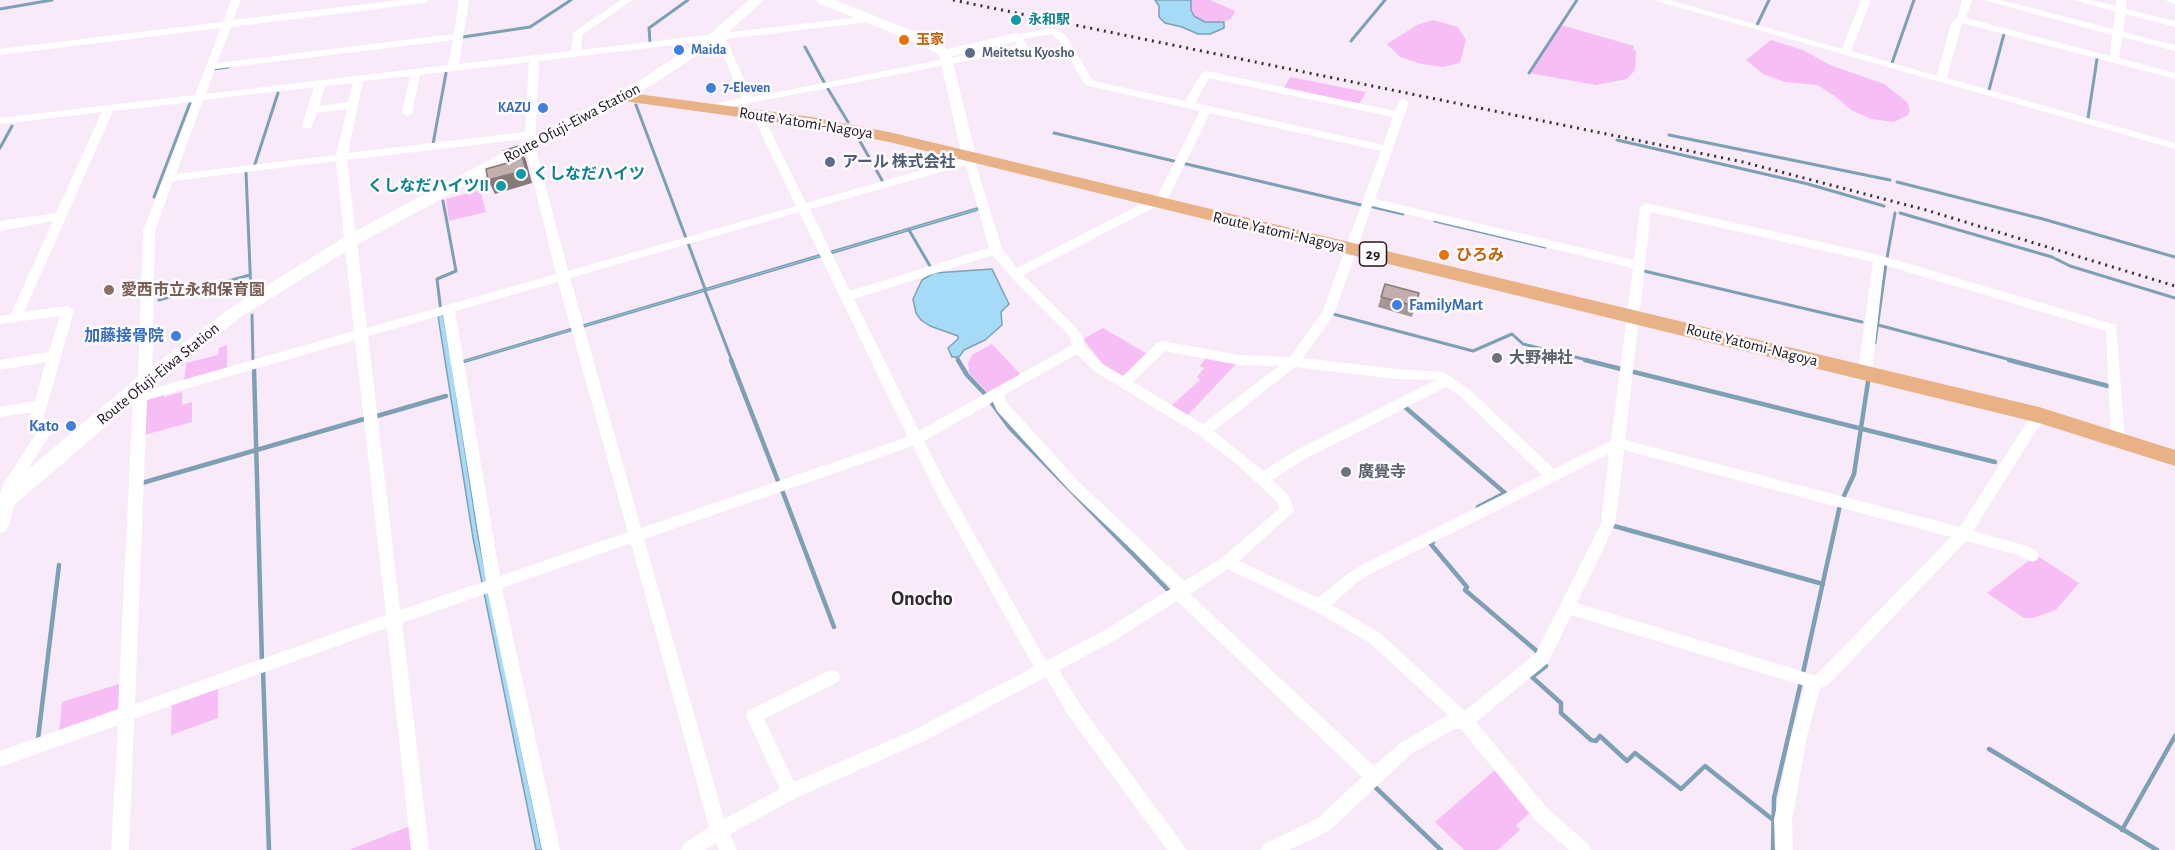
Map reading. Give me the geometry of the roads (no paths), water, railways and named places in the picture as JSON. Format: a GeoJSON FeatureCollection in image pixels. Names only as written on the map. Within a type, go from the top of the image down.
{"type":"FeatureCollection","features":[{"type":"Feature","properties":{"kind":"main road","name":"Route Ofuji-Eiwa Station"},"geometry":{"type":"LineString","coordinates":[[3,502],[235,313],[352,240],[529,140],[622,97],[717,37],[757,0]]}},
{"type":"Feature","properties":{"kind":"main road"},"geometry":{"type":"LineString","coordinates":[[823,0],[915,37],[946,60],[1017,37]]}},
{"type":"Feature","properties":{"kind":"main road","name":"Route Yatomi-Nagoya"},"geometry":{"type":"LineString","coordinates":[[622,97],[710,108],[752,107],[834,126],[1865,372],[2039,416],[2175,458]]}},
{"type":"Feature","properties":{"kind":"street"},"geometry":{"type":"LineString","coordinates":[[120,850],[148,231],[236,0]]}},
{"type":"Feature","properties":{"kind":"street"},"geometry":{"type":"LineString","coordinates":[[0,52],[424,0]]}},
{"type":"Feature","properties":{"kind":"street"},"geometry":{"type":"LineString","coordinates":[[453,67],[464,0]]}},
{"type":"Feature","properties":{"kind":"street"},"geometry":{"type":"LineString","coordinates":[[576,54],[577,34],[627,0]]}},
{"type":"Feature","properties":{"kind":"street"},"geometry":{"type":"LineString","coordinates":[[1658,0],[1672,2],[2175,146]]}},
{"type":"Feature","properties":{"kind":"street"},"geometry":{"type":"LineString","coordinates":[[1845,53],[1866,0]]}},
{"type":"Feature","properties":{"kind":"street"},"geometry":{"type":"LineString","coordinates":[[1941,80],[1956,23],[1961,20],[1967,0]]}},
{"type":"Feature","properties":{"kind":"street"},"geometry":{"type":"LineString","coordinates":[[1989,0],[2175,48]]}},
{"type":"Feature","properties":{"kind":"street"},"geometry":{"type":"LineString","coordinates":[[2079,0],[2121,5],[2175,24]]}},
{"type":"Feature","properties":{"kind":"street"},"geometry":{"type":"LineString","coordinates":[[2114,60],[2121,5]]}},
{"type":"Feature","properties":{"kind":"street"},"geometry":{"type":"LineString","coordinates":[[0,121],[868,19]]}},
{"type":"Feature","properties":{"kind":"street"},"geometry":{"type":"LineString","coordinates":[[1961,20],[2175,76]]}},
{"type":"Feature","properties":{"kind":"street"},"geometry":{"type":"LineString","coordinates":[[1017,37],[1053,31],[1064,38],[1089,84],[1386,149]]}},
{"type":"Feature","properties":{"kind":"street"},"geometry":{"type":"LineString","coordinates":[[209,67],[458,36]]}},
{"type":"Feature","properties":{"kind":"street"},"geometry":{"type":"LineString","coordinates":[[717,37],[940,487],[1046,669],[1178,850]]}},
{"type":"Feature","properties":{"kind":"street"},"geometry":{"type":"LineString","coordinates":[[534,58],[529,140],[563,276],[719,831],[728,850]]}},
{"type":"Feature","properties":{"kind":"street"},"geometry":{"type":"LineString","coordinates":[[690,850],[719,831],[790,792],[920,735],[1112,634],[1227,562],[1287,511],[1284,500],[1263,478],[1204,430],[1099,368],[1078,347],[1078,339],[1073,332],[1015,274],[996,250],[969,159],[946,60],[752,107]]}},
{"type":"Feature","properties":{"kind":"street"},"geometry":{"type":"LineString","coordinates":[[407,113],[416,71]]}},
{"type":"Feature","properties":{"kind":"street"},"geometry":{"type":"LineString","coordinates":[[1188,106],[1206,74],[1399,115]]}},
{"type":"Feature","properties":{"kind":"street"},"geometry":{"type":"LineString","coordinates":[[359,78],[341,158],[420,850]]}},
{"type":"Feature","properties":{"kind":"street"},"geometry":{"type":"LineString","coordinates":[[307,126],[321,82]]}},
{"type":"Feature","properties":{"kind":"street"},"geometry":{"type":"LineString","coordinates":[[1204,430],[1293,362],[1328,314],[1366,201],[1404,102]]}},
{"type":"Feature","properties":{"kind":"street"},"geometry":{"type":"LineString","coordinates":[[312,110],[352,105]]}},
{"type":"Feature","properties":{"kind":"street"},"geometry":{"type":"LineString","coordinates":[[15,318],[109,108]]}},
{"type":"Feature","properties":{"kind":"street"},"geometry":{"type":"LineString","coordinates":[[1015,274],[1157,203],[1206,110]]}},
{"type":"Feature","properties":{"kind":"street"},"geometry":{"type":"LineString","coordinates":[[169,178],[341,158],[529,140]]}},
{"type":"Feature","properties":{"kind":"street"},"geometry":{"type":"LineString","coordinates":[[142,388],[361,334],[969,159]]}},
{"type":"Feature","properties":{"kind":"street"},"geometry":{"type":"LineString","coordinates":[[1366,201],[1638,265]]}},
{"type":"Feature","properties":{"kind":"street"},"geometry":{"type":"LineString","coordinates":[[1270,850],[1324,824],[1405,749],[1452,721],[1465,721],[1542,658],[1608,524],[1646,207],[1879,259],[2112,328],[2118,440]]}},
{"type":"Feature","properties":{"kind":"street"},"geometry":{"type":"LineString","coordinates":[[0,227],[61,216]]}},
{"type":"Feature","properties":{"kind":"street"},"geometry":{"type":"LineString","coordinates":[[846,297],[996,250]]}},
{"type":"Feature","properties":{"kind":"street"},"geometry":{"type":"LineString","coordinates":[[1865,372],[1879,259]]}},
{"type":"Feature","properties":{"kind":"street"},"geometry":{"type":"LineString","coordinates":[[0,320],[69,310],[34,426],[50,424],[9,486],[3,502],[0,526]]}},
{"type":"Feature","properties":{"kind":"street"},"geometry":{"type":"LineString","coordinates":[[443,310],[457,364],[488,556],[490,586],[551,850]]}},
{"type":"Feature","properties":{"kind":"street"},"geometry":{"type":"LineString","coordinates":[[1124,382],[1162,346],[1239,360],[1293,362],[1396,374],[1438,375],[1465,393],[1553,477]]}},
{"type":"Feature","properties":{"kind":"street"},"geometry":{"type":"LineString","coordinates":[[0,759],[393,619],[917,439],[1078,347]]}},
{"type":"Feature","properties":{"kind":"street"},"geometry":{"type":"LineString","coordinates":[[0,365],[55,356]]}},
{"type":"Feature","properties":{"kind":"street"},"geometry":{"type":"LineString","coordinates":[[1263,478],[1300,455],[1447,380]]}},
{"type":"Feature","properties":{"kind":"street"},"geometry":{"type":"LineString","coordinates":[[996,392],[1002,407],[1060,472],[1375,778]]}},
{"type":"Feature","properties":{"kind":"street"},"geometry":{"type":"LineString","coordinates":[[0,412],[41,405]]}},
{"type":"Feature","properties":{"kind":"street"},"geometry":{"type":"LineString","coordinates":[[1567,607],[1814,682],[1821,681],[1963,534],[2039,416]]}},
{"type":"Feature","properties":{"kind":"street"},"geometry":{"type":"LineString","coordinates":[[1320,606],[1352,578],[1368,568],[1618,443],[2022,550],[2032,556]]}},
{"type":"Feature","properties":{"kind":"street"},"geometry":{"type":"LineString","coordinates":[[1227,562],[1320,606],[1375,638],[1412,669],[1465,721],[1541,814],[1582,850]]}},
{"type":"Feature","properties":{"kind":"street"},"geometry":{"type":"LineString","coordinates":[[790,792],[754,716],[832,677]]}},
{"type":"Feature","properties":{"kind":"street"},"geometry":{"type":"LineString","coordinates":[[1784,850],[1783,820],[1799,736],[1814,682]]}},
{"type":"Feature","properties":{"kind":"water"},"geometry":{"type":"Polygon","coordinates":[[[1155,0],[1191,0],[1191,10],[1194,16],[1205,22],[1224,22],[1224,28],[1210,34],[1198,34],[1165,23],[1159,17],[1159,6],[1155,0]]]}},
{"type":"Feature","properties":{"kind":"water"},"geometry":{"type":"Polygon","coordinates":[[[977,208],[978,210],[452,366],[478,536],[542,850],[536,850],[473,538],[438,316],[443,314],[452,364],[977,208]]]}},
{"type":"Feature","properties":{"kind":"water"},"geometry":{"type":"Polygon","coordinates":[[[992,269],[1009,304],[1001,312],[1002,325],[985,340],[964,350],[959,357],[952,357],[948,348],[958,339],[958,336],[930,326],[921,320],[916,313],[913,299],[922,280],[934,273],[992,269]]]}},
{"type":"Feature","properties":{"kind":"waterway"},"geometry":{"type":"LineString","coordinates":[[0,9],[52,0]]}},
{"type":"Feature","properties":{"kind":"waterway"},"geometry":{"type":"LineString","coordinates":[[463,37],[530,27],[571,0]]}},
{"type":"Feature","properties":{"kind":"waterway"},"geometry":{"type":"LineString","coordinates":[[650,42],[649,28],[688,0]]}},
{"type":"Feature","properties":{"kind":"waterway"},"geometry":{"type":"LineString","coordinates":[[1351,41],[1385,0]]}},
{"type":"Feature","properties":{"kind":"waterway"},"geometry":{"type":"LineString","coordinates":[[1529,73],[1577,0]]}},
{"type":"Feature","properties":{"kind":"waterway"},"geometry":{"type":"LineString","coordinates":[[1757,25],[1769,0]]}},
{"type":"Feature","properties":{"kind":"waterway"},"geometry":{"type":"LineString","coordinates":[[1892,63],[1914,0]]}},
{"type":"Feature","properties":{"kind":"waterway"},"geometry":{"type":"LineString","coordinates":[[1989,90],[2004,34]]}},
{"type":"Feature","properties":{"kind":"waterway"},"geometry":{"type":"LineString","coordinates":[[805,47],[824,82]]}},
{"type":"Feature","properties":{"kind":"waterway"},"geometry":{"type":"LineString","coordinates":[[2088,118],[2097,59]]}},
{"type":"Feature","properties":{"kind":"waterway"},"geometry":{"type":"LineString","coordinates":[[214,69],[228,67]]}},
{"type":"Feature","properties":{"kind":"waterway"},"geometry":{"type":"LineString","coordinates":[[433,144],[446,73]]}},
{"type":"Feature","properties":{"kind":"waterway"},"geometry":{"type":"LineString","coordinates":[[828,89],[848,122]]}},
{"type":"Feature","properties":{"kind":"waterway"},"geometry":{"type":"LineString","coordinates":[[254,167],[278,93]]}},
{"type":"Feature","properties":{"kind":"waterway"},"geometry":{"type":"LineString","coordinates":[[154,197],[190,103]]}},
{"type":"Feature","properties":{"kind":"waterway"},"geometry":{"type":"LineString","coordinates":[[636,105],[686,238]]}},
{"type":"Feature","properties":{"kind":"waterway"},"geometry":{"type":"LineString","coordinates":[[0,148],[12,126]]}},
{"type":"Feature","properties":{"kind":"waterway"},"geometry":{"type":"LineString","coordinates":[[1054,133],[1178,162]]}},
{"type":"Feature","properties":{"kind":"waterway"},"geometry":{"type":"LineString","coordinates":[[1669,135],[1890,180]]}},
{"type":"Feature","properties":{"kind":"waterway"},"geometry":{"type":"LineString","coordinates":[[857,136],[883,182]]}},
{"type":"Feature","properties":{"kind":"waterway"},"geometry":{"type":"LineString","coordinates":[[1617,140],[1808,184],[1884,206]]}},
{"type":"Feature","properties":{"kind":"waterway"},"geometry":{"type":"LineString","coordinates":[[1182,163],[1361,205]]}},
{"type":"Feature","properties":{"kind":"waterway"},"geometry":{"type":"LineString","coordinates":[[246,172],[251,293]]}},
{"type":"Feature","properties":{"kind":"waterway"},"geometry":{"type":"LineString","coordinates":[[1897,182],[2043,219],[2175,257]]}},
{"type":"Feature","properties":{"kind":"waterway"},"geometry":{"type":"LineString","coordinates":[[441,312],[437,279],[456,271],[443,201]]}},
{"type":"Feature","properties":{"kind":"waterway"},"geometry":{"type":"LineString","coordinates":[[1369,206],[1403,214]]}},
{"type":"Feature","properties":{"kind":"waterway"},"geometry":{"type":"LineString","coordinates":[[1887,258],[1895,213]]}},
{"type":"Feature","properties":{"kind":"waterway"},"geometry":{"type":"LineString","coordinates":[[1900,213],[2052,257],[2070,266],[2175,298]]}},
{"type":"Feature","properties":{"kind":"waterway"},"geometry":{"type":"LineString","coordinates":[[1435,221],[1545,247]]}},
{"type":"Feature","properties":{"kind":"waterway"},"geometry":{"type":"LineString","coordinates":[[909,230],[930,266]]}},
{"type":"Feature","properties":{"kind":"waterway"},"geometry":{"type":"LineString","coordinates":[[688,243],[705,289]]}},
{"type":"Feature","properties":{"kind":"waterway"},"geometry":{"type":"LineString","coordinates":[[1875,343],[1886,264]]}},
{"type":"Feature","properties":{"kind":"waterway"},"geometry":{"type":"LineString","coordinates":[[1644,271],[1862,322]]}},
{"type":"Feature","properties":{"kind":"waterway"},"geometry":{"type":"LineString","coordinates":[[159,300],[250,275]]}},
{"type":"Feature","properties":{"kind":"waterway"},"geometry":{"type":"LineString","coordinates":[[705,291],[732,361]]}},
{"type":"Feature","properties":{"kind":"waterway"},"geometry":{"type":"LineString","coordinates":[[1333,314],[1473,351],[1512,334],[1523,344],[1591,361]]}},
{"type":"Feature","properties":{"kind":"waterway"},"geometry":{"type":"LineString","coordinates":[[252,315],[253,361]]}},
{"type":"Feature","properties":{"kind":"waterway"},"geometry":{"type":"LineString","coordinates":[[1878,325],[2015,361]]}},
{"type":"Feature","properties":{"kind":"waterway"},"geometry":{"type":"LineString","coordinates":[[731,360],[778,481]]}},
{"type":"Feature","properties":{"kind":"waterway"},"geometry":{"type":"LineString","coordinates":[[958,360],[967,375],[985,394]]}},
{"type":"Feature","properties":{"kind":"waterway"},"geometry":{"type":"LineString","coordinates":[[1585,360],[1621,369]]}},
{"type":"Feature","properties":{"kind":"waterway"},"geometry":{"type":"LineString","coordinates":[[2009,360],[2108,386]]}},
{"type":"Feature","properties":{"kind":"waterway"},"geometry":{"type":"LineString","coordinates":[[254,368],[256,450]]}},
{"type":"Feature","properties":{"kind":"waterway"},"geometry":{"type":"LineString","coordinates":[[1634,372],[1861,429]]}},
{"type":"Feature","properties":{"kind":"waterway"},"geometry":{"type":"LineString","coordinates":[[1861,429],[1868,382]]}},
{"type":"Feature","properties":{"kind":"waterway"},"geometry":{"type":"LineString","coordinates":[[377,416],[446,396]]}},
{"type":"Feature","properties":{"kind":"waterway"},"geometry":{"type":"LineString","coordinates":[[991,402],[1010,428],[1169,591]]}},
{"type":"Feature","properties":{"kind":"waterway"},"geometry":{"type":"LineString","coordinates":[[1406,408],[1505,493],[1478,507]]}},
{"type":"Feature","properties":{"kind":"waterway"},"geometry":{"type":"LineString","coordinates":[[256,450],[364,419]]}},
{"type":"Feature","properties":{"kind":"waterway"},"geometry":{"type":"LineString","coordinates":[[1843,498],[1854,474],[1861,429]]}},
{"type":"Feature","properties":{"kind":"waterway"},"geometry":{"type":"LineString","coordinates":[[1861,429],[1995,462]]}},
{"type":"Feature","properties":{"kind":"waterway"},"geometry":{"type":"LineString","coordinates":[[142,483],[256,450]]}},
{"type":"Feature","properties":{"kind":"waterway"},"geometry":{"type":"LineString","coordinates":[[256,450],[262,662]]}},
{"type":"Feature","properties":{"kind":"waterway"},"geometry":{"type":"LineString","coordinates":[[782,490],[834,627]]}},
{"type":"Feature","properties":{"kind":"waterway"},"geometry":{"type":"LineString","coordinates":[[1823,584],[1840,505]]}},
{"type":"Feature","properties":{"kind":"waterway"},"geometry":{"type":"LineString","coordinates":[[1614,526],[1823,584]]}},
{"type":"Feature","properties":{"kind":"waterway"},"geometry":{"type":"LineString","coordinates":[[1433,542],[1430,543],[1467,587],[1465,590],[1539,653]]}},
{"type":"Feature","properties":{"kind":"waterway"},"geometry":{"type":"LineString","coordinates":[[38,739],[59,565]]}},
{"type":"Feature","properties":{"kind":"waterway"},"geometry":{"type":"LineString","coordinates":[[1803,673],[1823,584]]}},
{"type":"Feature","properties":{"kind":"waterway"},"geometry":{"type":"LineString","coordinates":[[1546,666],[1532,677],[1561,703],[1561,713],[1591,740],[1596,741],[1600,736],[1627,761],[1635,753],[1681,789],[1705,766],[1772,819]]}},
{"type":"Feature","properties":{"kind":"waterway"},"geometry":{"type":"LineString","coordinates":[[263,670],[269,850]]}},
{"type":"Feature","properties":{"kind":"waterway"},"geometry":{"type":"LineString","coordinates":[[1773,850],[1774,798],[1801,682]]}},
{"type":"Feature","properties":{"kind":"waterway"},"geometry":{"type":"LineString","coordinates":[[2122,829],[2175,736]]}},
{"type":"Feature","properties":{"kind":"waterway"},"geometry":{"type":"LineString","coordinates":[[1989,749],[2122,829]]}},
{"type":"Feature","properties":{"kind":"waterway"},"geometry":{"type":"LineString","coordinates":[[1375,787],[1441,850]]}},
{"type":"Feature","properties":{"kind":"waterway"},"geometry":{"type":"LineString","coordinates":[[2122,829],[2157,850]]}},
{"type":"Feature","properties":{"kind":"railway"},"geometry":{"type":"LineString","coordinates":[[953,0],[1743,162],[1926,210],[2175,286]]}},
{"type":"Feature","properties":{"kind":"place","name":"永和駅"},"geometry":{"type":"Point","coordinates":[1016,20]}},
{"type":"Feature","properties":{"kind":"place","name":"玉家"},"geometry":{"type":"Point","coordinates":[904,40]}},
{"type":"Feature","properties":{"kind":"place","name":"Maida"},"geometry":{"type":"Point","coordinates":[679,50]}},
{"type":"Feature","properties":{"kind":"place","name":"Meitetsu Kyosho"},"geometry":{"type":"Point","coordinates":[970,53]}},
{"type":"Feature","properties":{"kind":"place","name":"7-Eleven"},"geometry":{"type":"Point","coordinates":[711,88]}},
{"type":"Feature","properties":{"kind":"place","name":"KAZU"},"geometry":{"type":"Point","coordinates":[543,108]}},
{"type":"Feature","properties":{"kind":"place","name":"アール 株式会社"},"geometry":{"type":"Point","coordinates":[830,162]}},
{"type":"Feature","properties":{"kind":"place","name":"くしなだハイツ"},"geometry":{"type":"Point","coordinates":[521,174]}},
{"type":"Feature","properties":{"kind":"place","name":"くしなだハイツII"},"geometry":{"type":"Point","coordinates":[501,186]}},
{"type":"Feature","properties":{"kind":"place","name":"ひろみ"},"geometry":{"type":"Point","coordinates":[1444,255]}},
{"type":"Feature","properties":{"kind":"place","name":"愛西市立永和保育園"},"geometry":{"type":"Point","coordinates":[109,290]}},
{"type":"Feature","properties":{"kind":"place","name":"FamilyMart"},"geometry":{"type":"Point","coordinates":[1397,305]}},
{"type":"Feature","properties":{"kind":"place","name":"加藤接骨院"},"geometry":{"type":"Point","coordinates":[176,336]}},
{"type":"Feature","properties":{"kind":"place","name":"大野神社"},"geometry":{"type":"Point","coordinates":[1497,358]}},
{"type":"Feature","properties":{"kind":"place","name":"Kato"},"geometry":{"type":"Point","coordinates":[71,426]}},
{"type":"Feature","properties":{"kind":"place","name":"廣覺寺"},"geometry":{"type":"Point","coordinates":[1346,472]}},
{"type":"Feature","properties":{"kind":"district","name":"Onocho"},"geometry":{"type":"Point","coordinates":[922,599]}}]}
